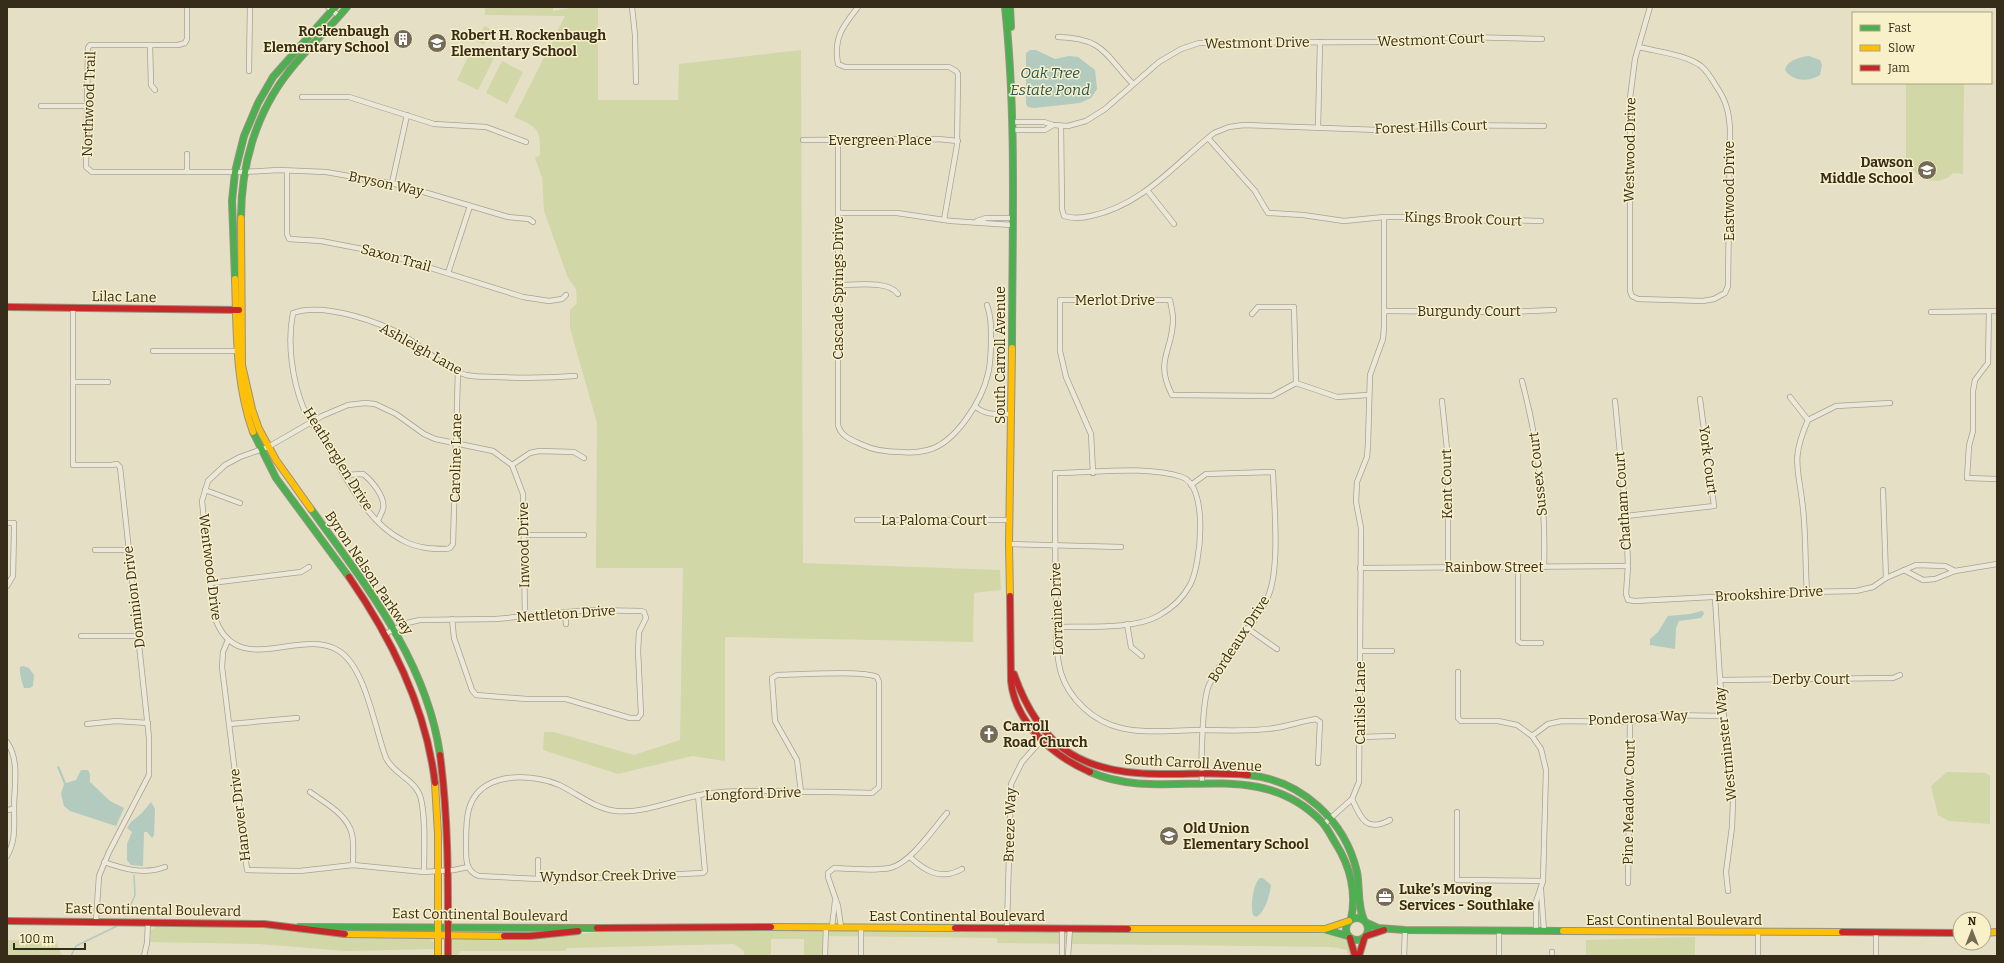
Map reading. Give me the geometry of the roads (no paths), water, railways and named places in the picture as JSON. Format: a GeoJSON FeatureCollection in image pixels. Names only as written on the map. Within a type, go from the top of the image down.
{"type":"FeatureCollection","features":[{"type":"Feature","properties":{"kind":"main road","name":"Byron Nelson Parkway"},"geometry":{"type":"LineString","coordinates":[[347,7],[289,71],[259,122],[252,140],[244,172],[241,196],[238,264],[240,388],[246,413],[265,449],[372,594],[404,648],[428,705],[439,748],[445,791],[448,871],[448,956]]}},
{"type":"Feature","properties":{"kind":"main road","name":"South Carroll Avenue"},"geometry":{"type":"LineString","coordinates":[[1004,7],[1010,46]]}},
{"type":"Feature","properties":{"kind":"main road","name":"South Carroll Avenue"},"geometry":{"type":"LineString","coordinates":[[1010,7],[1012,122],[1012,414],[1009,544],[1012,692],[1026,722],[1041,740],[1075,766],[1096,775],[1137,782],[1237,783],[1263,786],[1293,799],[1309,810],[1324,824],[1336,844],[1350,878],[1354,909],[1350,920]]}},
{"type":"Feature","properties":{"kind":"main road","name":"Byron Nelson Parkway"},"geometry":{"type":"LineString","coordinates":[[238,264],[232,201],[235,172],[244,136],[264,91],[289,57],[332,8]]}},
{"type":"Feature","properties":{"kind":"main road","name":"Lilac Lane"},"geometry":{"type":"LineString","coordinates":[[7,307],[239,311]]}},
{"type":"Feature","properties":{"kind":"main road","name":"Byron Nelson Parkway"},"geometry":{"type":"LineString","coordinates":[[265,449],[272,472],[347,574],[385,634],[405,675],[416,704],[425,734],[436,792],[439,871],[437,926],[438,956]]}},
{"type":"Feature","properties":{"kind":"main road","name":"South Carroll Avenue"},"geometry":{"type":"LineString","coordinates":[[1011,665],[1019,692],[1046,735],[1072,755],[1089,764],[1124,773],[1243,775],[1265,778],[1298,791],[1314,803],[1330,819],[1345,840],[1357,871],[1360,911],[1366,922]]}},
{"type":"Feature","properties":{"kind":"main road"},"geometry":{"type":"LineString","coordinates":[[1355,956],[1346,929],[1350,920],[1358,918],[1366,922],[1369,930],[1359,956]]}},
{"type":"Feature","properties":{"kind":"main road","name":"East Continental Boulevard"},"geometry":{"type":"LineString","coordinates":[[1325,929],[1350,920]]}},
{"type":"Feature","properties":{"kind":"main road","name":"East Continental Boulevard"},"geometry":{"type":"LineString","coordinates":[[7,921],[264,924],[299,927],[350,935],[530,936],[571,932],[589,928]]}},
{"type":"Feature","properties":{"kind":"main road","name":"East Continental Boulevard"},"geometry":{"type":"LineString","coordinates":[[1366,922],[1388,929],[1405,930],[1876,934],[1952,933]]}},
{"type":"Feature","properties":{"kind":"main road","name":"East Continental Boulevard"},"geometry":{"type":"LineString","coordinates":[[299,927],[449,926],[589,928],[665,926],[1007,927],[1218,930],[1325,929],[1349,937]]}},
{"type":"Feature","properties":{"kind":"main road","name":"East Continental Boulevard"},"geometry":{"type":"LineString","coordinates":[[1365,938],[1388,929]]}},
{"type":"Feature","properties":{"kind":"main road"},"geometry":{"type":"LineString","coordinates":[[1349,937],[1357,941],[1365,938]]}},
{"type":"Feature","properties":{"kind":"street","name":"Northwood Trail"},"geometry":{"type":"LineString","coordinates":[[187,7],[187,39],[185,43],[150,45],[90,45],[88,48],[86,167],[92,172],[235,172]]}},
{"type":"Feature","properties":{"kind":"street"},"geometry":{"type":"LineString","coordinates":[[249,71],[250,7]]}},
{"type":"Feature","properties":{"kind":"street"},"geometry":{"type":"LineString","coordinates":[[858,7],[840,31],[838,64],[845,67],[950,67],[953,68],[958,74],[958,141],[944,220]]}},
{"type":"Feature","properties":{"kind":"street","name":"Westwood Drive"},"geometry":{"type":"LineString","coordinates":[[1632,296],[1630,286],[1630,105],[1634,69],[1650,7]]}},
{"type":"Feature","properties":{"kind":"street"},"geometry":{"type":"LineString","coordinates":[[332,8],[339,16]]}},
{"type":"Feature","properties":{"kind":"street"},"geometry":{"type":"LineString","coordinates":[[633,8],[636,82]]}},
{"type":"Feature","properties":{"kind":"street"},"geometry":{"type":"LineString","coordinates":[[1058,37],[1081,39],[1094,43],[1107,53],[1133,84]]}},
{"type":"Feature","properties":{"kind":"street","name":"Westmont Court"},"geometry":{"type":"LineString","coordinates":[[1320,42],[1375,42],[1464,37],[1542,39]]}},
{"type":"Feature","properties":{"kind":"street"},"geometry":{"type":"LineString","coordinates":[[1318,127],[1320,42]]}},
{"type":"Feature","properties":{"kind":"street","name":"Westmont Drive"},"geometry":{"type":"LineString","coordinates":[[1012,122],[1044,122],[1061,126],[1078,124],[1105,109],[1159,62],[1171,54],[1199,43],[1320,42]]}},
{"type":"Feature","properties":{"kind":"street"},"geometry":{"type":"LineString","coordinates":[[150,45],[151,85],[155,90]]}},
{"type":"Feature","properties":{"kind":"street","name":"Eastwood Drive"},"geometry":{"type":"LineString","coordinates":[[1632,296],[1638,299],[1703,300],[1725,294],[1728,286],[1729,115],[1723,96],[1700,66],[1677,56],[1639,47]]}},
{"type":"Feature","properties":{"kind":"street"},"geometry":{"type":"LineString","coordinates":[[302,97],[349,97],[446,126],[486,127],[526,142]]}},
{"type":"Feature","properties":{"kind":"street"},"geometry":{"type":"LineString","coordinates":[[41,106],[88,106]]}},
{"type":"Feature","properties":{"kind":"street"},"geometry":{"type":"LineString","coordinates":[[392,183],[408,115]]}},
{"type":"Feature","properties":{"kind":"street","name":"Forest Hills Court"},"geometry":{"type":"LineString","coordinates":[[1061,126],[1062,209],[1064,216],[1073,218],[1099,214],[1119,208],[1147,190],[1208,138],[1221,129],[1244,125],[1378,130],[1430,124],[1544,126]]}},
{"type":"Feature","properties":{"kind":"street","name":"Westmont Drive"},"geometry":{"type":"LineString","coordinates":[[1012,130],[1045,130],[1053,125]]}},
{"type":"Feature","properties":{"kind":"street","name":"Kings Brook Court"},"geometry":{"type":"LineString","coordinates":[[1208,138],[1255,190],[1268,213],[1302,215],[1344,221],[1384,217],[1434,218],[1458,221],[1541,221]]}},
{"type":"Feature","properties":{"kind":"street","name":"Evergreen Place"},"geometry":{"type":"LineString","coordinates":[[803,140],[938,139],[958,141]]}},
{"type":"Feature","properties":{"kind":"street","name":"Cascade Springs Drive"},"geometry":{"type":"LineString","coordinates":[[838,140],[838,425],[843,435],[872,449],[888,452],[910,453],[928,450],[946,441],[962,424],[975,406]]}},
{"type":"Feature","properties":{"kind":"street"},"geometry":{"type":"LineString","coordinates":[[187,154],[187,172]]}},
{"type":"Feature","properties":{"kind":"street","name":"Saxon Trail"},"geometry":{"type":"LineString","coordinates":[[287,171],[287,234],[289,239],[321,241],[383,253],[523,297],[556,300],[562,299],[566,295]]}},
{"type":"Feature","properties":{"kind":"street","name":"Bryson Way"},"geometry":{"type":"LineString","coordinates":[[235,172],[326,172],[392,183],[508,217],[529,219],[533,222]]}},
{"type":"Feature","properties":{"kind":"street"},"geometry":{"type":"LineString","coordinates":[[1147,190],[1174,224]]}},
{"type":"Feature","properties":{"kind":"street"},"geometry":{"type":"LineString","coordinates":[[448,273],[470,206]]}},
{"type":"Feature","properties":{"kind":"street"},"geometry":{"type":"LineString","coordinates":[[838,213],[897,213],[944,220],[975,222],[988,225],[1012,225]]}},
{"type":"Feature","properties":{"kind":"street","name":"Carlisle Lane"},"geometry":{"type":"LineString","coordinates":[[1324,824],[1352,799],[1359,782],[1361,528],[1356,502],[1357,482],[1366,457],[1368,444],[1368,395],[1370,375],[1383,339],[1384,217]]}},
{"type":"Feature","properties":{"kind":"street"},"geometry":{"type":"LineString","coordinates":[[975,222],[986,218],[1012,218]]}},
{"type":"Feature","properties":{"kind":"street"},"geometry":{"type":"LineString","coordinates":[[838,285],[882,285],[892,288],[898,294]]}},
{"type":"Feature","properties":{"kind":"street","name":"Merlot Drive"},"geometry":{"type":"LineString","coordinates":[[1093,473],[1091,434],[1066,377],[1060,351],[1060,300],[1170,300],[1173,319],[1168,347],[1163,362],[1164,375],[1172,395],[1272,396],[1296,383]]}},
{"type":"Feature","properties":{"kind":"street"},"geometry":{"type":"LineString","coordinates":[[987,305],[990,314],[990,363],[985,385],[975,406],[986,414],[1012,414]]}},
{"type":"Feature","properties":{"kind":"street"},"geometry":{"type":"LineString","coordinates":[[1252,314],[1258,307],[1294,307],[1296,383],[1336,397],[1368,395]]}},
{"type":"Feature","properties":{"kind":"street","name":"Dominion Drive"},"geometry":{"type":"LineString","coordinates":[[73,308],[72,465],[119,465],[150,749],[149,775],[104,862],[97,888],[96,921]]}},
{"type":"Feature","properties":{"kind":"street","name":"Ashleigh Lane"},"geometry":{"type":"LineString","coordinates":[[293,314],[312,310],[333,312],[352,315],[384,326],[408,338],[465,374],[506,378],[550,378],[575,376]]}},
{"type":"Feature","properties":{"kind":"street","name":"Burgundy Court"},"geometry":{"type":"LineString","coordinates":[[1384,311],[1506,312],[1554,310]]}},
{"type":"Feature","properties":{"kind":"street"},"geometry":{"type":"LineString","coordinates":[[1989,311],[1988,363],[1975,380],[1973,391],[1973,431],[1969,446],[1967,478],[1997,479]]}},
{"type":"Feature","properties":{"kind":"street"},"geometry":{"type":"LineString","coordinates":[[1931,312],[1997,311]]}},
{"type":"Feature","properties":{"kind":"street","name":"Heatherglen Drive"},"geometry":{"type":"LineString","coordinates":[[293,314],[291,332],[295,377],[303,406],[357,495],[378,521],[393,535],[416,546],[447,549],[452,545]]}},
{"type":"Feature","properties":{"kind":"street"},"geometry":{"type":"LineString","coordinates":[[152,351],[239,351]]}},
{"type":"Feature","properties":{"kind":"street","name":"Caroline Lane"},"geometry":{"type":"LineString","coordinates":[[452,545],[454,538],[455,444],[458,370]]}},
{"type":"Feature","properties":{"kind":"street"},"geometry":{"type":"LineString","coordinates":[[72,382],[108,382]]}},
{"type":"Feature","properties":{"kind":"street","name":"Sussex Court"},"geometry":{"type":"LineString","coordinates":[[1522,382],[1531,414],[1539,473],[1545,537],[1544,567]]}},
{"type":"Feature","properties":{"kind":"street"},"geometry":{"type":"LineString","coordinates":[[1790,398],[1808,420]]}},
{"type":"Feature","properties":{"kind":"street","name":"York Court"},"geometry":{"type":"LineString","coordinates":[[1626,516],[1714,506],[1700,399]]}},
{"type":"Feature","properties":{"kind":"street","name":"Kent Court"},"geometry":{"type":"LineString","coordinates":[[1442,401],[1448,458],[1448,567]]}},
{"type":"Feature","properties":{"kind":"street","name":"Chatham Court"},"geometry":{"type":"LineString","coordinates":[[1615,401],[1626,516],[1628,566],[1626,594],[1628,600]]}},
{"type":"Feature","properties":{"kind":"street"},"geometry":{"type":"LineString","coordinates":[[265,449],[312,422],[348,404],[356,403],[375,404],[396,414],[424,434],[446,443],[493,451],[512,465],[530,453],[539,451],[574,452],[584,458]]}},
{"type":"Feature","properties":{"kind":"street"},"geometry":{"type":"LineString","coordinates":[[1806,592],[1803,509],[1796,468],[1799,440],[1808,420],[1836,406],[1890,403]]}},
{"type":"Feature","properties":{"kind":"street","name":"Wentwood Drive"},"geometry":{"type":"LineString","coordinates":[[228,640],[218,627],[214,615],[202,501],[208,481],[226,465],[240,457],[265,449]]}},
{"type":"Feature","properties":{"kind":"street","name":"Inwood Drive"},"geometry":{"type":"LineString","coordinates":[[512,465],[523,494],[525,617]]}},
{"type":"Feature","properties":{"kind":"street"},"geometry":{"type":"LineString","coordinates":[[1056,627],[1141,623],[1158,616],[1176,603],[1190,586],[1196,569],[1200,548],[1197,499],[1191,485],[1183,478],[1140,471],[1093,473]]}},
{"type":"Feature","properties":{"kind":"street","name":"Bordeaux Drive"},"geometry":{"type":"LineString","coordinates":[[1191,485],[1206,474],[1273,472],[1275,572],[1270,592],[1262,607],[1215,673],[1207,689],[1201,774],[1202,782]]}},
{"type":"Feature","properties":{"kind":"street","name":"Lorraine Drive"},"geometry":{"type":"LineString","coordinates":[[1093,473],[1055,473],[1057,652],[1064,681],[1075,699],[1091,713],[1120,728],[1140,730],[1259,730],[1316,719],[1320,722],[1318,763]]}},
{"type":"Feature","properties":{"kind":"street"},"geometry":{"type":"LineString","coordinates":[[345,475],[363,474],[368,477],[383,500],[383,510],[378,521]]}},
{"type":"Feature","properties":{"kind":"street"},"geometry":{"type":"LineString","coordinates":[[205,490],[240,503]]}},
{"type":"Feature","properties":{"kind":"street"},"geometry":{"type":"LineString","coordinates":[[1883,490],[1886,578]]}},
{"type":"Feature","properties":{"kind":"street","name":"La Paloma Court"},"geometry":{"type":"LineString","coordinates":[[857,520],[1010,520]]}},
{"type":"Feature","properties":{"kind":"street"},"geometry":{"type":"LineString","coordinates":[[7,523],[14,523],[13,576],[7,586]]}},
{"type":"Feature","properties":{"kind":"street"},"geometry":{"type":"LineString","coordinates":[[524,535],[584,535]]}},
{"type":"Feature","properties":{"kind":"street"},"geometry":{"type":"LineString","coordinates":[[1009,544],[1055,544],[1099,548],[1122,548]]}},
{"type":"Feature","properties":{"kind":"street"},"geometry":{"type":"LineString","coordinates":[[95,550],[129,550]]}},
{"type":"Feature","properties":{"kind":"street","name":"Brookshire Drive"},"geometry":{"type":"LineString","coordinates":[[1904,570],[1924,580],[1935,579],[1955,571],[1997,564]]}},
{"type":"Feature","properties":{"kind":"street","name":"Brookshire Drive"},"geometry":{"type":"LineString","coordinates":[[1628,600],[1635,601],[1864,590],[1873,587],[1886,578],[1916,565],[1945,566],[1955,571]]}},
{"type":"Feature","properties":{"kind":"street","name":"Rainbow Street"},"geometry":{"type":"LineString","coordinates":[[1360,568],[1628,566]]}},
{"type":"Feature","properties":{"kind":"street"},"geometry":{"type":"LineString","coordinates":[[211,583],[301,572],[309,567]]}},
{"type":"Feature","properties":{"kind":"street"},"geometry":{"type":"LineString","coordinates":[[1518,568],[1518,641],[1521,643],[1541,643]]}},
{"type":"Feature","properties":{"kind":"street","name":"Westminster Way"},"geometry":{"type":"LineString","coordinates":[[1715,597],[1720,680],[1733,807],[1726,872],[1728,891]]}},
{"type":"Feature","properties":{"kind":"street","name":"Nettleton Drive"},"geometry":{"type":"LineString","coordinates":[[385,634],[407,623],[420,620],[452,619],[525,617],[565,612],[612,610],[644,612],[646,618],[639,632],[638,651],[640,716],[630,718],[566,698],[526,698],[476,695],[472,690],[454,638],[452,619]]}},
{"type":"Feature","properties":{"kind":"street"},"geometry":{"type":"LineString","coordinates":[[565,612],[566,624]]}},
{"type":"Feature","properties":{"kind":"street"},"geometry":{"type":"LineString","coordinates":[[1127,624],[1131,647],[1142,656]]}},
{"type":"Feature","properties":{"kind":"street"},"geometry":{"type":"LineString","coordinates":[[1247,628],[1277,649]]}},
{"type":"Feature","properties":{"kind":"street"},"geometry":{"type":"LineString","coordinates":[[81,636],[138,636]]}},
{"type":"Feature","properties":{"kind":"street"},"geometry":{"type":"LineString","coordinates":[[228,640],[257,650],[304,645],[323,645],[335,648],[346,656],[368,697],[386,758],[414,785],[418,791],[423,817],[424,872]]}},
{"type":"Feature","properties":{"kind":"street","name":"Hanover Drive"},"geometry":{"type":"LineString","coordinates":[[228,640],[223,652],[222,667],[247,870],[300,871],[353,865],[424,872],[439,871]]}},
{"type":"Feature","properties":{"kind":"street"},"geometry":{"type":"LineString","coordinates":[[1360,651],[1392,651]]}},
{"type":"Feature","properties":{"kind":"street"},"geometry":{"type":"LineString","coordinates":[[1458,672],[1457,712],[1458,718],[1461,721],[1506,722],[1517,725],[1532,736],[1541,749],[1546,770],[1543,881],[1536,902],[1536,932]]}},
{"type":"Feature","properties":{"kind":"street","name":"Derby Court"},"geometry":{"type":"LineString","coordinates":[[1720,680],[1893,678],[1900,674]]}},
{"type":"Feature","properties":{"kind":"street","name":"Longford Drive"},"geometry":{"type":"LineString","coordinates":[[468,867],[466,823],[468,806],[477,792],[500,780],[519,778],[547,781],[568,789],[600,807],[618,811],[644,810],[698,795],[747,791],[801,792],[872,793],[877,790],[879,682],[876,677],[868,675],[773,676],[771,686],[775,721],[797,760],[801,792]]}},
{"type":"Feature","properties":{"kind":"street","name":"Ponderosa Way"},"geometry":{"type":"LineString","coordinates":[[1532,736],[1542,728],[1554,722],[1630,722],[1665,715],[1724,716]]}},
{"type":"Feature","properties":{"kind":"street"},"geometry":{"type":"LineString","coordinates":[[230,724],[298,718]]}},
{"type":"Feature","properties":{"kind":"street"},"geometry":{"type":"LineString","coordinates":[[88,724],[116,722],[148,723]]}},
{"type":"Feature","properties":{"kind":"street","name":"Pine Meadow Court"},"geometry":{"type":"LineString","coordinates":[[1628,883],[1630,722]]}},
{"type":"Feature","properties":{"kind":"street","name":"Breeze Way"},"geometry":{"type":"LineString","coordinates":[[1007,927],[1011,784],[1022,762],[1046,735]]}},
{"type":"Feature","properties":{"kind":"street"},"geometry":{"type":"LineString","coordinates":[[1360,737],[1393,736]]}},
{"type":"Feature","properties":{"kind":"street"},"geometry":{"type":"LineString","coordinates":[[7,742],[13,756],[16,774],[14,835],[10,851],[7,856]]}},
{"type":"Feature","properties":{"kind":"street"},"geometry":{"type":"LineString","coordinates":[[310,792],[337,812],[350,827],[352,835],[353,865]]}},
{"type":"Feature","properties":{"kind":"street","name":"Wyndsor Creek Drive"},"geometry":{"type":"LineString","coordinates":[[468,867],[473,874],[479,876],[538,878],[592,879],[703,873],[705,871],[698,795]]}},
{"type":"Feature","properties":{"kind":"street"},"geometry":{"type":"LineString","coordinates":[[1352,799],[1361,818],[1369,824],[1377,825],[1390,820]]}},
{"type":"Feature","properties":{"kind":"street"},"geometry":{"type":"LineString","coordinates":[[7,810],[14,809]]}},
{"type":"Feature","properties":{"kind":"street"},"geometry":{"type":"LineString","coordinates":[[1457,812],[1457,880],[1543,881]]}},
{"type":"Feature","properties":{"kind":"street"},"geometry":{"type":"LineString","coordinates":[[840,927],[838,906],[835,901],[828,877],[830,869],[891,868],[910,857],[947,813]]}},
{"type":"Feature","properties":{"kind":"street"},"geometry":{"type":"LineString","coordinates":[[910,857],[926,870],[936,874],[954,874],[962,869]]}},
{"type":"Feature","properties":{"kind":"street"},"geometry":{"type":"LineString","coordinates":[[538,860],[538,878]]}},
{"type":"Feature","properties":{"kind":"street"},"geometry":{"type":"LineString","coordinates":[[104,862],[139,871],[149,871],[165,867]]}},
{"type":"Feature","properties":{"kind":"street"},"geometry":{"type":"LineString","coordinates":[[439,871],[448,871],[468,867]]}},
{"type":"Feature","properties":{"kind":"street"},"geometry":{"type":"LineString","coordinates":[[1541,890],[1544,932]]}},
{"type":"Feature","properties":{"kind":"street"},"geometry":{"type":"LineString","coordinates":[[826,956],[835,901]]}},
{"type":"Feature","properties":{"kind":"street"},"geometry":{"type":"LineString","coordinates":[[144,956],[147,943],[148,922]]}},
{"type":"Feature","properties":{"kind":"street"},"geometry":{"type":"LineString","coordinates":[[861,927],[861,956]]}},
{"type":"Feature","properties":{"kind":"street"},"geometry":{"type":"LineString","coordinates":[[1062,928],[1062,956]]}},
{"type":"Feature","properties":{"kind":"street"},"geometry":{"type":"LineString","coordinates":[[1068,956],[1070,928]]}},
{"type":"Feature","properties":{"kind":"street"},"geometry":{"type":"LineString","coordinates":[[1404,956],[1405,930]]}},
{"type":"Feature","properties":{"kind":"street"},"geometry":{"type":"LineString","coordinates":[[1499,931],[1499,956]]}},
{"type":"Feature","properties":{"kind":"street"},"geometry":{"type":"LineString","coordinates":[[1758,933],[1758,956]]}},
{"type":"Feature","properties":{"kind":"street"},"geometry":{"type":"LineString","coordinates":[[1876,934],[1876,956]]}},
{"type":"Feature","properties":{"kind":"water","name":"Oak Tree Estate Pond"},"geometry":{"type":"Polygon","coordinates":[[[1030,50],[1036,50],[1055,59],[1069,56],[1078,57],[1095,70],[1097,89],[1091,98],[1080,103],[1034,108],[1028,107],[1026,104],[1026,53],[1030,50]]]}},
{"type":"Feature","properties":{"kind":"water"},"geometry":{"type":"Polygon","coordinates":[[[1809,56],[1820,60],[1822,65],[1820,75],[1811,79],[1801,80],[1792,77],[1785,70],[1791,61],[1809,56]]]}},
{"type":"Feature","properties":{"kind":"water"},"geometry":{"type":"Polygon","coordinates":[[[1703,611],[1704,614],[1701,618],[1679,621],[1676,628],[1675,649],[1650,645],[1650,639],[1658,632],[1668,616],[1690,614],[1703,611]]]}},
{"type":"Feature","properties":{"kind":"water"},"geometry":{"type":"Polygon","coordinates":[[[23,666],[29,668],[34,675],[33,686],[30,688],[24,688],[22,683],[20,667],[23,666]]]}},
{"type":"Feature","properties":{"kind":"water"},"geometry":{"type":"Polygon","coordinates":[[[59,766],[66,783],[76,780],[81,770],[88,770],[90,774],[90,782],[110,801],[124,808],[116,826],[70,811],[64,806],[61,794],[64,784],[57,767],[59,766]]]}},
{"type":"Feature","properties":{"kind":"water"},"geometry":{"type":"Polygon","coordinates":[[[151,802],[155,809],[154,835],[152,838],[147,832],[144,832],[143,866],[131,865],[127,860],[127,844],[132,832],[127,828],[151,802]]]}},
{"type":"Feature","properties":{"kind":"water"},"geometry":{"type":"Polygon","coordinates":[[[1260,878],[1263,878],[1271,885],[1268,898],[1262,912],[1256,917],[1253,915],[1252,911],[1252,901],[1254,890],[1260,878]]]}},
{"type":"Feature","properties":{"kind":"waterway"},"geometry":{"type":"LineString","coordinates":[[126,916],[135,895],[134,875]]}},
{"type":"Feature","properties":{"kind":"waterway"},"geometry":{"type":"LineString","coordinates":[[71,956],[76,946],[117,926]]}},
{"type":"Feature","properties":{"kind":"place","name":"Rockenbaugh Elementary School"},"geometry":{"type":"Point","coordinates":[403,39]}},
{"type":"Feature","properties":{"kind":"place","name":"Robert H. Rockenbaugh Elementary School"},"geometry":{"type":"Point","coordinates":[437,43]}},
{"type":"Feature","properties":{"kind":"place","name":"Dawson Middle School"},"geometry":{"type":"Point","coordinates":[1927,170]}},
{"type":"Feature","properties":{"kind":"place","name":"Carroll Road Church"},"geometry":{"type":"Point","coordinates":[989,734]}},
{"type":"Feature","properties":{"kind":"place","name":"Old Union Elementary School"},"geometry":{"type":"Point","coordinates":[1169,836]}},
{"type":"Feature","properties":{"kind":"place","name":"Luke’s Moving Services - Southlake"},"geometry":{"type":"Point","coordinates":[1385,897]}}]}
